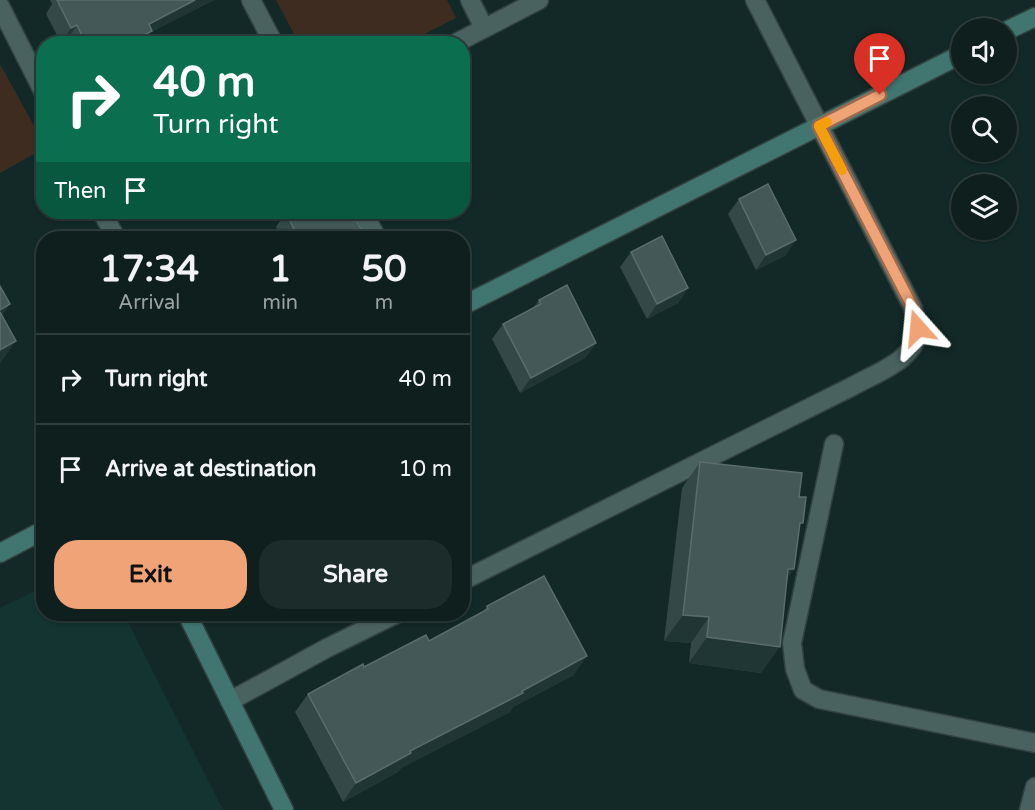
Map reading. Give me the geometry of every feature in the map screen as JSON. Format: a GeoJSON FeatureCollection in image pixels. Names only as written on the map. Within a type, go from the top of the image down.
{"type":"FeatureCollection","features":[{"type":"Feature","properties":{"kind":"street"},"geometry":{"type":"LineString","coordinates":[[250,0],[270,36]]}},
{"type":"Feature","properties":{"kind":"street"},"geometry":{"type":"LineString","coordinates":[[470,0],[484,28]]}},
{"type":"Feature","properties":{"kind":"street"},"geometry":{"type":"LineString","coordinates":[[468,36],[539,0]]}},
{"type":"Feature","properties":{"kind":"street"},"geometry":{"type":"LineString","coordinates":[[470,577],[853,386],[902,358],[913,346],[918,328],[913,308],[755,0]]}},
{"type":"Feature","properties":{"kind":"street"},"geometry":{"type":"LineString","coordinates":[[0,6],[36,77]]}},
{"type":"Feature","properties":{"kind":"street"},"geometry":{"type":"LineString","coordinates":[[1017,26],[1035,17]]}},
{"type":"Feature","properties":{"kind":"street"},"geometry":{"type":"LineString","coordinates":[[470,302],[951,60]]}},
{"type":"Feature","properties":{"kind":"street"},"geometry":{"type":"LineString","coordinates":[[834,444],[792,643],[795,669],[802,690],[819,699],[1035,743]]}},
{"type":"Feature","properties":{"kind":"street"},"geometry":{"type":"LineString","coordinates":[[0,553],[36,534]]}},
{"type":"Feature","properties":{"kind":"street"},"geometry":{"type":"LineString","coordinates":[[190,621],[284,810]]}},
{"type":"Feature","properties":{"kind":"street"},"geometry":{"type":"LineString","coordinates":[[230,701],[382,621]]}},
{"type":"Feature","properties":{"kind":"street"},"geometry":{"type":"LineString","coordinates":[[1029,810],[1035,787]]}},
{"type":"Feature","properties":{"kind":"shaded area"},"geometry":{"type":"Polygon","coordinates":[[[276,0],[447,0],[456,18],[421,36],[295,36],[276,0]]]}},
{"type":"Feature","properties":{"kind":"shaded area"},"geometry":{"type":"Polygon","coordinates":[[[0,64],[36,129],[36,153],[0,173],[0,64]]]}},
{"type":"Feature","properties":{"kind":"shaded area"},"geometry":{"type":"Polygon","coordinates":[[[36,590],[36,621],[128,621],[223,810],[0,810],[0,608],[36,590]]]}},
{"type":"Feature","properties":{"kind":"building"},"geometry":{"type":"Polygon","coordinates":[[[57,0],[195,0],[149,24],[152,31],[142,36],[82,36],[77,25],[71,28],[57,0]]]}},
{"type":"Feature","properties":{"kind":"building"},"geometry":{"type":"Polygon","coordinates":[[[768,184],[796,240],[766,255],[739,199],[768,184]]]}},
{"type":"Feature","properties":{"kind":"building"},"geometry":{"type":"Polygon","coordinates":[[[289,219],[353,219],[356,220],[362,231],[295,231],[289,219]]]}},
{"type":"Feature","properties":{"kind":"building"},"geometry":{"type":"Polygon","coordinates":[[[662,236],[688,288],[657,304],[631,252],[662,236]]]}},
{"type":"Feature","properties":{"kind":"building"},"geometry":{"type":"Polygon","coordinates":[[[567,285],[596,343],[531,378],[503,324],[541,304],[539,300],[567,285]]]}},
{"type":"Feature","properties":{"kind":"building"},"geometry":{"type":"Polygon","coordinates":[[[0,286],[10,304],[0,310],[0,286]]]}},
{"type":"Feature","properties":{"kind":"building"},"geometry":{"type":"Polygon","coordinates":[[[0,312],[16,341],[0,350],[0,312]]]}},
{"type":"Feature","properties":{"kind":"building"},"geometry":{"type":"Polygon","coordinates":[[[700,462],[802,473],[799,497],[806,497],[803,523],[800,523],[794,569],[788,569],[780,647],[707,637],[709,617],[683,615],[700,462]]]}},
{"type":"Feature","properties":{"kind":"building"},"geometry":{"type":"Polygon","coordinates":[[[544,576],[587,656],[522,691],[523,693],[410,751],[411,753],[356,783],[308,694],[363,664],[364,667],[426,635],[429,641],[466,621],[470,621],[470,619],[488,609],[487,606],[544,576]]]}},
{"type":"Feature","properties":{"kind":"slow traffic"},"geometry":{"type":"LineString","coordinates":[[827,122],[819,126],[842,170]]}},
{"type":"Feature","properties":{"kind":"route"},"geometry":{"type":"LineString","coordinates":[[880,95],[819,126],[913,308],[918,328]]}}]}
